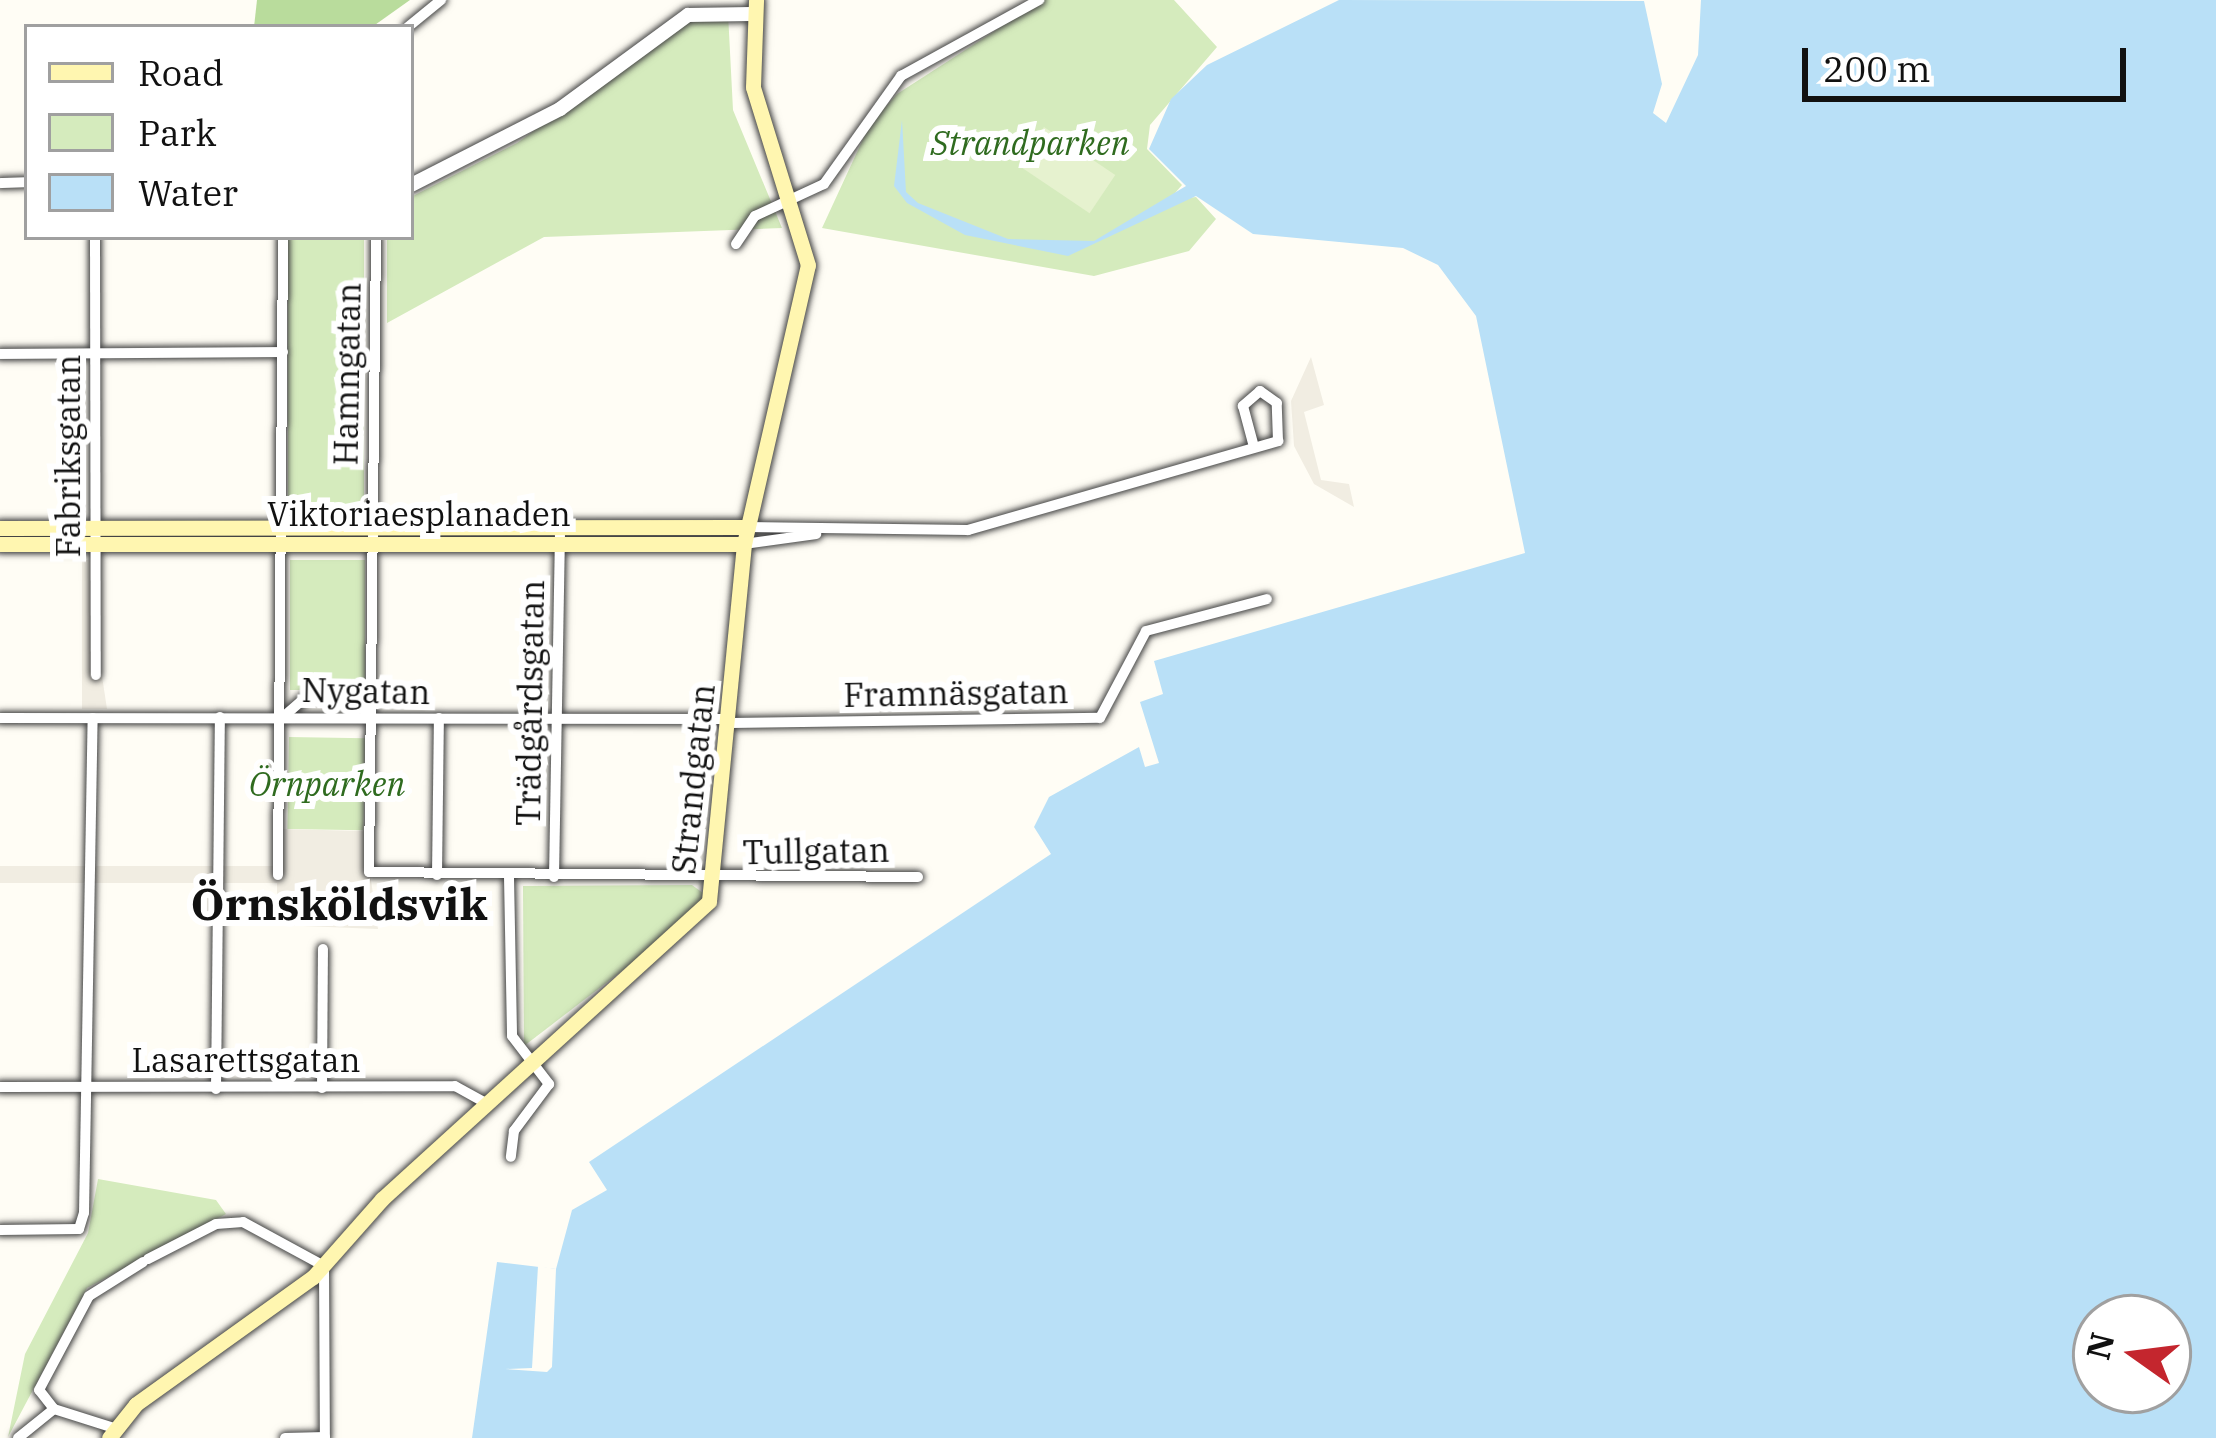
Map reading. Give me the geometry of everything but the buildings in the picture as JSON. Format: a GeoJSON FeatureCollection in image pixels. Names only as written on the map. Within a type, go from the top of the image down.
{"type":"FeatureCollection","features":[{"type":"Feature","properties":{"kind":"main road","name":"Strandgatan"},"geometry":{"type":"LineString","coordinates":[[111,1433],[324,1266],[528,1061],[687,931],[707,878],[732,721],[745,536],[804,299],[796,199],[752,87],[753,7]]}},
{"type":"Feature","properties":{"kind":"main road","name":"Viktoriaesplanaden"},"geometry":{"type":"LineString","coordinates":[[0,528],[95,537]]}},
{"type":"Feature","properties":{"kind":"main road","name":"Viktoriaesplanaden"},"geometry":{"type":"LineString","coordinates":[[0,544],[95,537],[745,536]]}},
{"type":"Feature","properties":{"kind":"street"},"geometry":{"type":"LineString","coordinates":[[412,24],[441,0]]}},
{"type":"Feature","properties":{"kind":"street"},"geometry":{"type":"LineString","coordinates":[[736,244],[755,216],[796,199],[829,178],[901,76],[1039,0]]}},
{"type":"Feature","properties":{"kind":"street"},"geometry":{"type":"LineString","coordinates":[[414,183],[560,109],[688,15],[753,7]]}},
{"type":"Feature","properties":{"kind":"street","name":"Fabriksgatan"},"geometry":{"type":"LineString","coordinates":[[95,240],[96,675]]}},
{"type":"Feature","properties":{"kind":"street"},"geometry":{"type":"LineString","coordinates":[[278,875],[283,717],[283,240]]}},
{"type":"Feature","properties":{"kind":"street","name":"Hamngatan"},"geometry":{"type":"LineString","coordinates":[[369,872],[376,240]]}},
{"type":"Feature","properties":{"kind":"street"},"geometry":{"type":"LineString","coordinates":[[0,354],[283,352]]}},
{"type":"Feature","properties":{"kind":"street"},"geometry":{"type":"LineString","coordinates":[[1260,391],[1277,403],[1278,441],[1254,447],[1243,406],[1260,391]]}},
{"type":"Feature","properties":{"kind":"street","name":"Viktoriaesplanaden"},"geometry":{"type":"LineString","coordinates":[[745,536],[968,530],[1254,447]]}},
{"type":"Feature","properties":{"kind":"street","name":"Trädgårdsgatan"},"geometry":{"type":"LineString","coordinates":[[554,877],[560,536]]}},
{"type":"Feature","properties":{"kind":"street","name":"Framnäsgatan"},"geometry":{"type":"LineString","coordinates":[[732,721],[1100,718],[1146,632],[1268,599]]}},
{"type":"Feature","properties":{"kind":"street"},"geometry":{"type":"LineString","coordinates":[[283,717],[307,697],[352,698],[370,717]]}},
{"type":"Feature","properties":{"kind":"street"},"geometry":{"type":"LineString","coordinates":[[216,1089],[220,717]]}},
{"type":"Feature","properties":{"kind":"street","name":"Nygatan"},"geometry":{"type":"LineString","coordinates":[[0,718],[732,721]]}},
{"type":"Feature","properties":{"kind":"street"},"geometry":{"type":"LineString","coordinates":[[0,1230],[79,1229],[91,1086],[93,718]]}},
{"type":"Feature","properties":{"kind":"street"},"geometry":{"type":"LineString","coordinates":[[437,874],[439,718]]}},
{"type":"Feature","properties":{"kind":"street","name":"Tullgatan"},"geometry":{"type":"LineString","coordinates":[[369,872],[509,877],[918,877]]}},
{"type":"Feature","properties":{"kind":"street"},"geometry":{"type":"LineString","coordinates":[[509,877],[512,1036],[549,1088],[514,1131],[511,1157]]}},
{"type":"Feature","properties":{"kind":"street"},"geometry":{"type":"LineString","coordinates":[[322,949],[322,1088]]}},
{"type":"Feature","properties":{"kind":"street","name":"Lasarettsgatan"},"geometry":{"type":"LineString","coordinates":[[0,1087],[455,1087],[488,1104]]}},
{"type":"Feature","properties":{"kind":"street"},"geometry":{"type":"LineString","coordinates":[[111,1433],[54,1409],[41,1382],[89,1296],[216,1224],[243,1222],[324,1266],[325,1437],[285,1438]]}},
{"type":"Feature","properties":{"kind":"street"},"geometry":{"type":"LineString","coordinates":[[18,1438],[54,1409]]}},
{"type":"Feature","properties":{"kind":"green space"},"geometry":{"type":"Polygon","coordinates":[[[257,0],[410,0],[376,24],[254,24],[257,0]]]}},
{"type":"Feature","properties":{"kind":"green space","name":"Strandparken"},"geometry":{"type":"Polygon","coordinates":[[[1043,0],[1174,0],[1217,47],[1150,125],[1147,149],[1182,185],[1169,200],[1196,197],[1216,219],[1189,251],[1094,276],[822,228],[870,124],[897,94],[1043,0]]]}},
{"type":"Feature","properties":{"kind":"green space"},"geometry":{"type":"Polygon","coordinates":[[[728,13],[733,110],[782,228],[544,237],[387,323],[387,240],[414,240],[414,195],[517,143],[689,19],[728,13]]]}},
{"type":"Feature","properties":{"kind":"green space"},"geometry":{"type":"Polygon","coordinates":[[[1044,127],[1115,175],[1090,213],[1018,165],[1044,127]]]}},
{"type":"Feature","properties":{"kind":"green space"},"geometry":{"type":"Polygon","coordinates":[[[288,240],[364,240],[364,514],[288,514],[288,240]]]}},
{"type":"Feature","properties":{"kind":"green space"},"geometry":{"type":"Polygon","coordinates":[[[290,560],[365,560],[365,690],[290,690],[290,560]]]}},
{"type":"Feature","properties":{"kind":"green space","name":"Örnparken"},"geometry":{"type":"Polygon","coordinates":[[[289,737],[365,738],[363,830],[287,829],[289,737]]]}},
{"type":"Feature","properties":{"kind":"green space"},"geometry":{"type":"Polygon","coordinates":[[[692,885],[703,893],[696,914],[524,1046],[523,886],[692,885]]]}},
{"type":"Feature","properties":{"kind":"green space"},"geometry":{"type":"Polygon","coordinates":[[[98,1179],[216,1200],[226,1214],[87,1288],[8,1437],[25,1354],[88,1233],[98,1179]]]}},
{"type":"Feature","properties":{"kind":"shaded area"},"geometry":{"type":"Polygon","coordinates":[[[1311,357],[1324,405],[1304,412],[1321,480],[1349,484],[1354,507],[1314,484],[1294,446],[1291,401],[1311,357]]]}},
{"type":"Feature","properties":{"kind":"shaded area"},"geometry":{"type":"Polygon","coordinates":[[[82,560],[91,560],[91,675],[102,676],[107,709],[82,709],[82,560]]]}},
{"type":"Feature","properties":{"kind":"shaded area"},"geometry":{"type":"Polygon","coordinates":[[[280,829],[364,831],[378,929],[277,925],[277,883],[0,883],[0,866],[277,866],[280,829]]]}},
{"type":"Feature","properties":{"kind":"water"},"geometry":{"type":"Polygon","coordinates":[[[1339,0],[1644,1],[1662,84],[1653,113],[1666,123],[1698,55],[1701,0],[2216,0],[2216,1438],[472,1438],[497,1262],[556,1269],[572,1210],[607,1190],[589,1162],[1051,854],[1034,827],[1049,797],[1139,747],[1145,767],[1159,763],[1140,702],[1163,694],[1154,661],[1525,553],[1476,316],[1438,265],[1403,248],[1253,234],[1196,196],[1068,256],[965,235],[907,203],[894,186],[902,120],[906,192],[918,203],[1008,239],[1094,241],[1186,186],[1149,149],[1171,99],[1207,65],[1339,0]]]}},
{"type":"Feature","properties":{"kind":"pier"},"geometry":{"type":"Polygon","coordinates":[[[538,1266],[556,1269],[552,1367],[547,1372],[505,1369],[532,1368],[538,1266]]]}},
{"type":"Feature","properties":{"kind":"district","name":"Örnsköldsvik"},"geometry":{"type":"Point","coordinates":[339,904]}}]}
